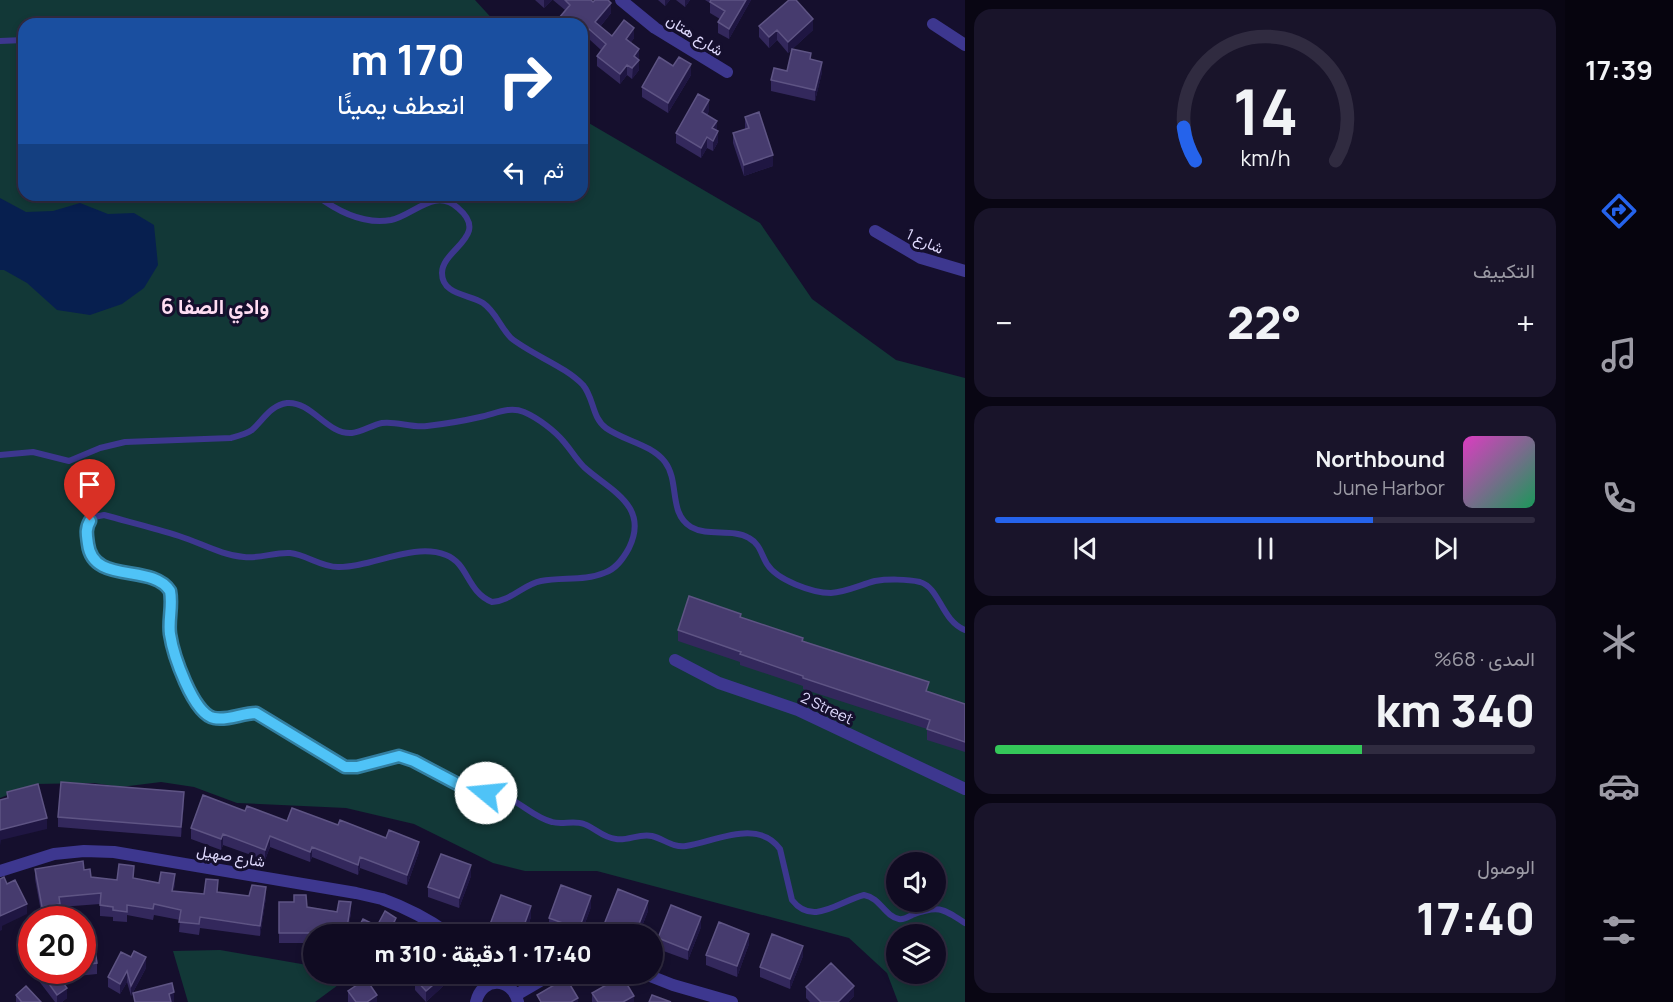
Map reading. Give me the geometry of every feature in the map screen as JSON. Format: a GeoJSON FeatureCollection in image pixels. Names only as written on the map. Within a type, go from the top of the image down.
{"type":"FeatureCollection","features":[{"type":"Feature","properties":{"kind":"street","name":"شارع هتان"},"geometry":{"type":"LineString","coordinates":[[621,0],[655,28],[727,72]]}},
{"type":"Feature","properties":{"kind":"street"},"geometry":{"type":"LineString","coordinates":[[933,24],[965,45]]}},
{"type":"Feature","properties":{"kind":"street","name":"شارع 1"},"geometry":{"type":"LineString","coordinates":[[875,231],[921,258],[965,271]]}},
{"type":"Feature","properties":{"kind":"street","name":"2 Street"},"geometry":{"type":"LineString","coordinates":[[675,660],[719,683],[798,710],[965,789]]}},
{"type":"Feature","properties":{"kind":"street","name":"شارع صهيل"},"geometry":{"type":"LineString","coordinates":[[0,871],[54,854],[84,851],[133,855],[382,899],[406,908],[435,924]]}},
{"type":"Feature","properties":{"kind":"street"},"geometry":{"type":"LineString","coordinates":[[663,981],[732,1002]]}},
{"type":"Feature","properties":{"kind":"street"},"geometry":{"type":"LineString","coordinates":[[476,1002],[483,984]]}},
{"type":"Feature","properties":{"kind":"street"},"geometry":{"type":"LineString","coordinates":[[503,984],[513,989],[517,998],[537,984]]}},
{"type":"Feature","properties":{"kind":"lane"},"geometry":{"type":"LineString","coordinates":[[0,41],[18,40]]}},
{"type":"Feature","properties":{"kind":"lane"},"geometry":{"type":"LineString","coordinates":[[324,201],[350,216],[369,220],[391,220],[435,201]]}},
{"type":"Feature","properties":{"kind":"lane"},"geometry":{"type":"LineString","coordinates":[[442,201],[457,207],[464,214],[468,223],[468,232],[464,242],[449,256],[442,269],[444,283],[455,292],[483,303],[491,309],[511,339],[578,381],[590,394],[596,415],[607,429],[649,449],[662,458],[671,473],[676,506],[684,521],[699,530],[739,534],[750,538],[758,546],[772,570],[785,579],[810,590],[831,593],[882,580],[921,582],[932,590],[953,623],[965,630]]}},
{"type":"Feature","properties":{"kind":"lane"},"geometry":{"type":"LineString","coordinates":[[0,455],[33,452],[69,461],[100,448],[126,442],[231,438],[247,433],[269,412],[286,403],[300,405],[337,429],[348,433],[384,423],[422,427],[477,418],[506,410],[524,412],[564,441],[582,465],[617,490],[626,502],[634,522],[633,537],[620,563],[612,569],[594,576],[538,582],[507,598],[492,602],[478,595],[457,561],[448,555],[438,553],[393,556],[348,567],[336,567],[289,553],[246,557],[104,515],[94,517],[87,526],[89,553],[100,566],[155,580],[166,586],[171,598],[170,633],[174,648],[194,700],[209,717],[223,719],[251,713],[261,714],[345,767],[357,767],[391,757],[407,757],[465,788],[508,798],[544,820],[553,823],[585,824],[602,835],[618,840],[644,835],[679,846],[730,835],[750,834],[765,837],[780,849],[792,900],[808,912],[822,912],[864,895],[876,900],[888,913],[898,919],[904,919],[932,908],[939,908],[965,923]]}},
{"type":"Feature","properties":{"kind":"green space"},"geometry":{"type":"Polygon","coordinates":[[[0,0],[475,0],[492,18],[18,18],[18,201],[588,201],[588,123],[760,223],[812,299],[896,360],[965,378],[965,1002],[898,1002],[891,984],[946,984],[946,924],[886,924],[886,972],[849,938],[597,871],[525,871],[493,863],[414,824],[346,808],[237,803],[194,787],[161,782],[121,787],[94,783],[35,784],[0,798],[0,0]]]}},
{"type":"Feature","properties":{"kind":"green space"},"geometry":{"type":"Polygon","coordinates":[[[220,950],[303,964],[303,984],[339,984],[315,1002],[188,1002],[173,951],[220,950]]]}},
{"type":"Feature","properties":{"kind":"water"},"geometry":{"type":"Polygon","coordinates":[[[0,198],[26,212],[53,211],[80,203],[108,214],[134,213],[154,225],[158,265],[144,288],[122,304],[90,315],[57,310],[27,283],[0,270],[0,198]]]}},
{"type":"Feature","properties":{"kind":"building"},"geometry":{"type":"Polygon","coordinates":[[[565,0],[591,0],[593,2],[608,0],[611,3],[595,22],[612,36],[624,20],[634,28],[626,39],[639,49],[634,56],[639,60],[632,68],[627,65],[620,74],[597,56],[606,44],[588,30],[588,18],[559,18],[570,5],[565,0]]]}},
{"type":"Feature","properties":{"kind":"building"},"geometry":{"type":"Polygon","coordinates":[[[711,0],[746,0],[729,29],[718,22],[725,11],[710,2],[711,0]]]}},
{"type":"Feature","properties":{"kind":"building"},"geometry":{"type":"Polygon","coordinates":[[[789,0],[796,0],[813,19],[788,42],[777,30],[769,37],[759,26],[789,0]]]}},
{"type":"Feature","properties":{"kind":"building"},"geometry":{"type":"Polygon","coordinates":[[[792,49],[811,53],[810,59],[822,62],[815,90],[771,80],[774,68],[787,71],[792,49]]]}},
{"type":"Feature","properties":{"kind":"building"},"geometry":{"type":"Polygon","coordinates":[[[659,57],[673,66],[679,57],[691,64],[668,103],[642,87],[659,57]]]}},
{"type":"Feature","properties":{"kind":"building"},"geometry":{"type":"Polygon","coordinates":[[[698,94],[709,100],[702,112],[717,121],[712,128],[718,131],[713,141],[707,137],[701,148],[676,133],[698,94]]]}},
{"type":"Feature","properties":{"kind":"building"},"geometry":{"type":"Polygon","coordinates":[[[759,112],[773,155],[744,165],[733,133],[749,128],[745,117],[759,112]]]}},
{"type":"Feature","properties":{"kind":"building"},"geometry":{"type":"Polygon","coordinates":[[[689,596],[741,614],[740,617],[803,638],[802,641],[929,682],[926,691],[965,704],[965,742],[927,729],[930,720],[803,678],[803,676],[740,654],[741,652],[678,630],[689,596]]]}},
{"type":"Feature","properties":{"kind":"building"},"geometry":{"type":"Polygon","coordinates":[[[61,782],[184,792],[181,827],[58,817],[61,782]]]}},
{"type":"Feature","properties":{"kind":"building"},"geometry":{"type":"Polygon","coordinates":[[[38,784],[47,818],[0,830],[0,800],[8,798],[7,792],[38,784]]]}},
{"type":"Feature","properties":{"kind":"building"},"geometry":{"type":"Polygon","coordinates":[[[203,795],[245,811],[247,806],[287,821],[292,808],[338,825],[340,820],[386,838],[389,830],[419,842],[407,875],[360,857],[358,865],[312,847],[310,852],[270,836],[265,850],[223,834],[221,839],[191,828],[203,795]]]}},
{"type":"Feature","properties":{"kind":"building"},"geometry":{"type":"Polygon","coordinates":[[[441,854],[471,865],[459,898],[428,887],[441,854]]]}},
{"type":"Feature","properties":{"kind":"building"},"geometry":{"type":"Polygon","coordinates":[[[83,861],[84,870],[90,869],[91,877],[117,880],[119,864],[134,866],[133,878],[159,883],[161,872],[175,874],[172,891],[204,894],[206,879],[218,880],[217,892],[249,896],[252,885],[266,887],[260,926],[200,917],[199,924],[179,922],[181,910],[154,904],[153,909],[127,905],[127,912],[113,910],[113,907],[100,905],[101,893],[59,897],[60,904],[42,906],[35,869],[83,861]]]}},
{"type":"Feature","properties":{"kind":"building"},"geometry":{"type":"Polygon","coordinates":[[[4,877],[7,884],[15,880],[27,904],[18,906],[0,916],[0,879],[4,877]]]}},
{"type":"Feature","properties":{"kind":"building"},"geometry":{"type":"Polygon","coordinates":[[[561,885],[591,896],[581,924],[565,924],[549,918],[561,885]]]}},
{"type":"Feature","properties":{"kind":"building"},"geometry":{"type":"Polygon","coordinates":[[[618,889],[648,901],[639,924],[605,922],[618,889]]]}},
{"type":"Feature","properties":{"kind":"building"},"geometry":{"type":"Polygon","coordinates":[[[294,895],[306,895],[307,907],[337,912],[339,901],[351,902],[348,924],[303,924],[303,933],[279,933],[279,902],[294,902],[294,895]]]}},
{"type":"Feature","properties":{"kind":"building"},"geometry":{"type":"Polygon","coordinates":[[[501,895],[531,906],[525,924],[490,924],[501,895]]]}},
{"type":"Feature","properties":{"kind":"building"},"geometry":{"type":"Polygon","coordinates":[[[671,905],[701,917],[688,950],[663,940],[663,925],[671,905]]]}},
{"type":"Feature","properties":{"kind":"building"},"geometry":{"type":"Polygon","coordinates":[[[385,911],[396,918],[393,924],[378,924],[385,911]]]}},
{"type":"Feature","properties":{"kind":"building"},"geometry":{"type":"Polygon","coordinates":[[[363,919],[373,924],[360,924],[363,919]]]}},
{"type":"Feature","properties":{"kind":"building"},"geometry":{"type":"Polygon","coordinates":[[[719,922],[749,934],[737,966],[706,955],[719,922]]]}},
{"type":"Feature","properties":{"kind":"building"},"geometry":{"type":"Polygon","coordinates":[[[772,934],[803,946],[790,979],[760,967],[772,934]]]}},
{"type":"Feature","properties":{"kind":"building"},"geometry":{"type":"Polygon","coordinates":[[[134,951],[146,957],[131,986],[127,971],[120,984],[108,977],[121,952],[131,957],[134,951]]]}},
{"type":"Feature","properties":{"kind":"building"},"geometry":{"type":"Polygon","coordinates":[[[831,963],[854,986],[838,1002],[821,1002],[806,987],[831,963]]]}},
{"type":"Feature","properties":{"kind":"building"},"geometry":{"type":"Polygon","coordinates":[[[172,983],[174,992],[169,994],[171,1002],[135,1002],[133,993],[172,983]]]}},
{"type":"Feature","properties":{"kind":"building"},"geometry":{"type":"Polygon","coordinates":[[[49,984],[64,984],[67,988],[57,995],[49,984]]]}},
{"type":"Feature","properties":{"kind":"building"},"geometry":{"type":"Polygon","coordinates":[[[358,984],[369,984],[377,995],[367,1002],[356,1002],[348,991],[358,984]]]}},
{"type":"Feature","properties":{"kind":"building"},"geometry":{"type":"Polygon","coordinates":[[[420,984],[434,984],[426,991],[420,984]]]}},
{"type":"Feature","properties":{"kind":"building"},"geometry":{"type":"Polygon","coordinates":[[[556,984],[570,984],[578,998],[571,1002],[541,1002],[537,995],[556,984]]]}},
{"type":"Feature","properties":{"kind":"building"},"geometry":{"type":"Polygon","coordinates":[[[608,984],[627,984],[634,996],[623,1002],[598,1002],[592,993],[608,984]]]}},
{"type":"Feature","properties":{"kind":"building"},"geometry":{"type":"Polygon","coordinates":[[[26,986],[41,1002],[21,1002],[16,995],[26,986]]]}},
{"type":"Feature","properties":{"kind":"building"},"geometry":{"type":"Polygon","coordinates":[[[652,995],[671,1002],[649,1002],[652,995]]]}},
{"type":"Feature","properties":{"kind":"district","name":"وادي الصفا 6"},"geometry":{"type":"Point","coordinates":[215,306]}},
{"type":"Feature","properties":{"kind":"route"},"geometry":{"type":"LineString","coordinates":[[90,521],[86,531],[89,553],[95,562],[100,566],[155,580],[170,591],[171,640],[194,700],[202,712],[209,717],[223,719],[247,713],[261,714],[345,767],[357,767],[391,757],[407,757],[455,784],[475,792],[486,793]]}}]}
